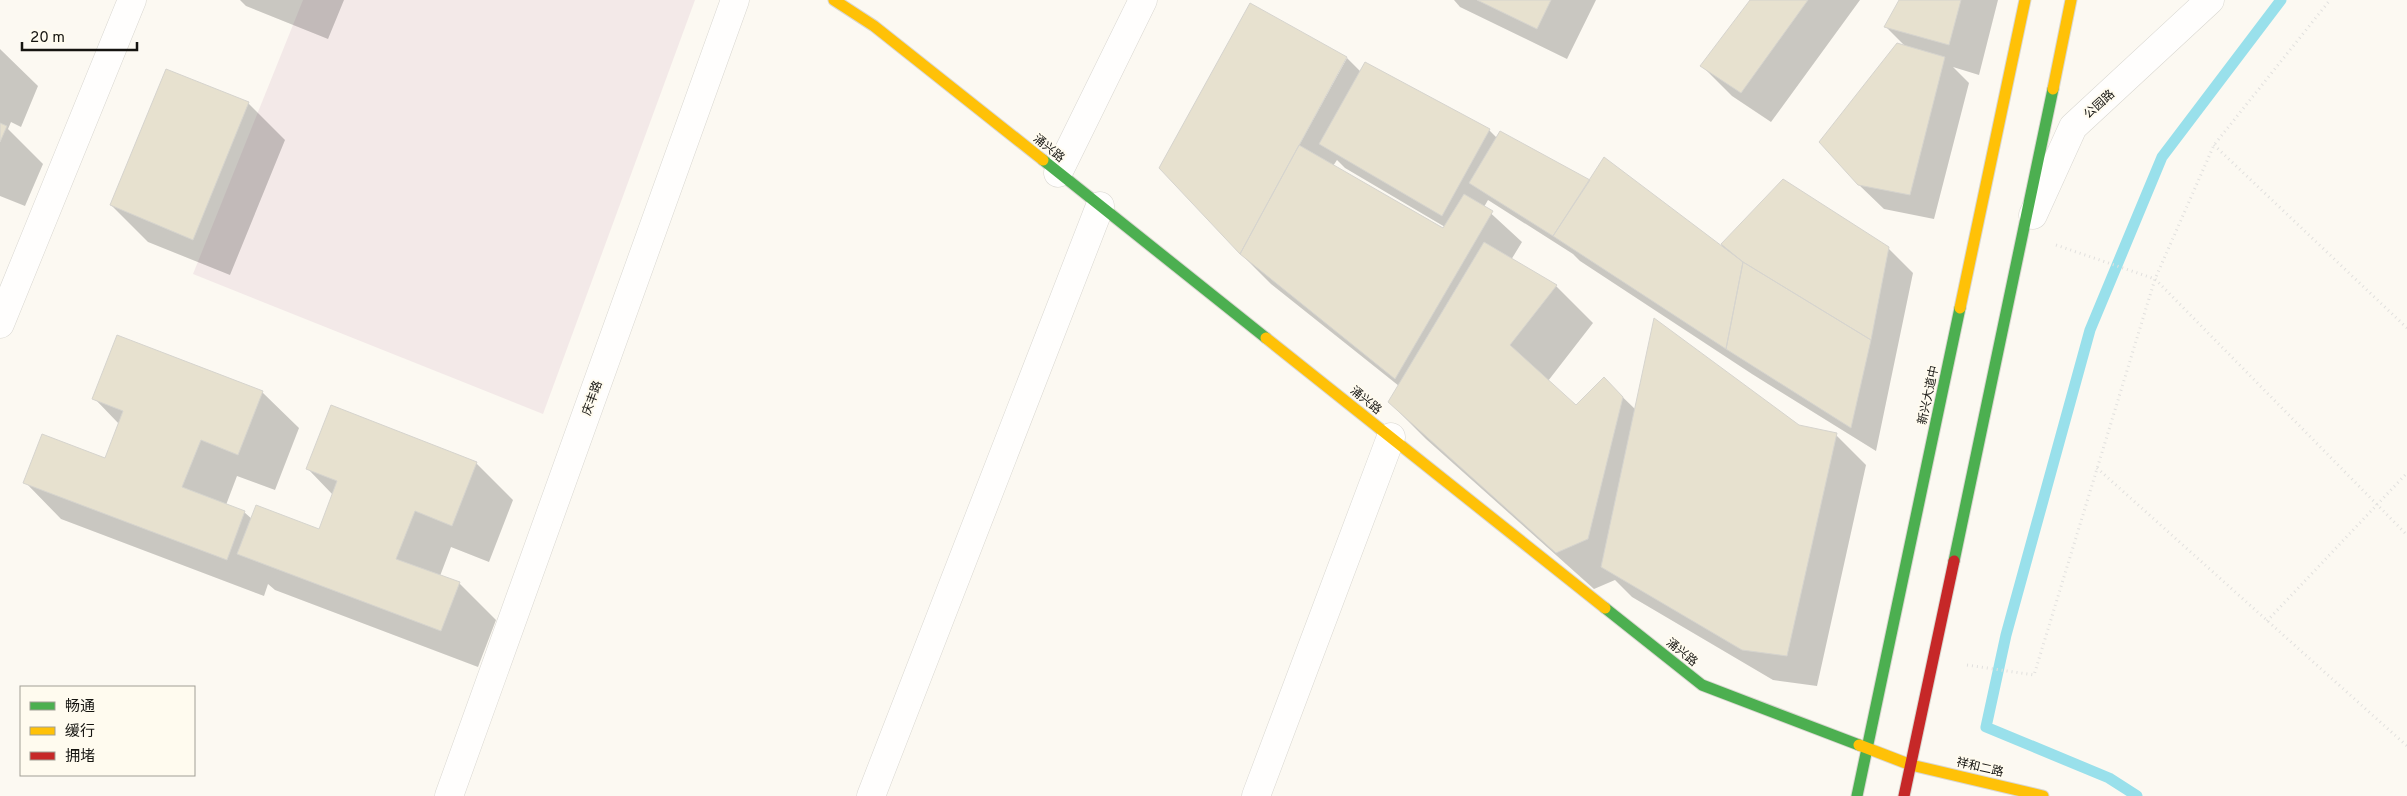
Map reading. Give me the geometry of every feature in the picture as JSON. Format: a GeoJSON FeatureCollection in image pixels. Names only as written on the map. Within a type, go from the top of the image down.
{"type":"FeatureCollection","features":[{"type":"Feature","properties":{"kind":"main road","name":"涌兴路"},"geometry":{"type":"LineString","coordinates":[[834,0],[874,26],[1702,686],[1911,766]]}},
{"type":"Feature","properties":{"kind":"main road","name":"新兴大道中"},"geometry":{"type":"LineString","coordinates":[[1857,796],[2025,0]]}},
{"type":"Feature","properties":{"kind":"main road"},"geometry":{"type":"LineString","coordinates":[[1904,796],[2024,234],[2071,0]]}},
{"type":"Feature","properties":{"kind":"main road","name":"祥和二路"},"geometry":{"type":"LineString","coordinates":[[1911,766],[2043,796]]}},
{"type":"Feature","properties":{"kind":"street"},"geometry":{"type":"LineString","coordinates":[[0,324],[132,0]]}},
{"type":"Feature","properties":{"kind":"street","name":"庆丰路"},"geometry":{"type":"LineString","coordinates":[[449,796],[734,0]]}},
{"type":"Feature","properties":{"kind":"street"},"geometry":{"type":"LineString","coordinates":[[1058,173],[1143,0]]}},
{"type":"Feature","properties":{"kind":"street","name":"公园路"},"geometry":{"type":"LineString","coordinates":[[2024,234],[2073,127],[2210,0]]}},
{"type":"Feature","properties":{"kind":"street"},"geometry":{"type":"LineString","coordinates":[[871,796],[1100,206]]}},
{"type":"Feature","properties":{"kind":"street"},"geometry":{"type":"LineString","coordinates":[[1256,796],[1391,437]]}},
{"type":"Feature","properties":{"kind":"path"},"geometry":{"type":"LineString","coordinates":[[1934,660],[2034,675],[2155,279],[2214,145],[2330,0]]}},
{"type":"Feature","properties":{"kind":"path"},"geometry":{"type":"LineString","coordinates":[[2214,145],[2407,328]]}},
{"type":"Feature","properties":{"kind":"path"},"geometry":{"type":"LineString","coordinates":[[2024,234],[2155,279],[2407,534]]}},
{"type":"Feature","properties":{"kind":"path"},"geometry":{"type":"LineString","coordinates":[[2097,468],[2407,746]]}},
{"type":"Feature","properties":{"kind":"path"},"geometry":{"type":"LineString","coordinates":[[2267,621],[2407,472]]}},
{"type":"Feature","properties":{"kind":"shaded area"},"geometry":{"type":"Polygon","coordinates":[[[303,0],[695,0],[543,414],[193,274],[303,0]]]}},
{"type":"Feature","properties":{"kind":"building"},"geometry":{"type":"Polygon","coordinates":[[[1477,0],[1551,0],[1537,29],[1477,0]]]}},
{"type":"Feature","properties":{"kind":"building"},"geometry":{"type":"Polygon","coordinates":[[[1750,0],[1808,0],[1741,93],[1700,66],[1750,0]]]}},
{"type":"Feature","properties":{"kind":"building"},"geometry":{"type":"Polygon","coordinates":[[[1899,0],[1961,0],[1949,45],[1884,27],[1899,0]]]}},
{"type":"Feature","properties":{"kind":"building"},"geometry":{"type":"Polygon","coordinates":[[[1250,3],[1347,57],[1240,254],[1159,168],[1250,3]]]}},
{"type":"Feature","properties":{"kind":"building"},"geometry":{"type":"Polygon","coordinates":[[[1897,43],[1945,57],[1910,195],[1858,185],[1819,142],[1897,43]]]}},
{"type":"Feature","properties":{"kind":"building"},"geometry":{"type":"Polygon","coordinates":[[[1365,62],[1490,129],[1442,216],[1319,144],[1365,62]]]}},
{"type":"Feature","properties":{"kind":"building"},"geometry":{"type":"Polygon","coordinates":[[[166,69],[249,102],[193,240],[110,205],[166,69]]]}},
{"type":"Feature","properties":{"kind":"building"},"geometry":{"type":"Polygon","coordinates":[[[0,123],[7,126],[0,142],[0,123]]]}},
{"type":"Feature","properties":{"kind":"building"},"geometry":{"type":"Polygon","coordinates":[[[1500,131],[1590,180],[1553,236],[1469,183],[1500,131]]]}},
{"type":"Feature","properties":{"kind":"building"},"geometry":{"type":"Polygon","coordinates":[[[1299,145],[1443,228],[1464,194],[1493,211],[1395,379],[1240,254],[1299,145]]]}},
{"type":"Feature","properties":{"kind":"building"},"geometry":{"type":"Polygon","coordinates":[[[1604,157],[1743,262],[1726,349],[1553,236],[1604,157]]]}},
{"type":"Feature","properties":{"kind":"building"},"geometry":{"type":"Polygon","coordinates":[[[1783,179],[1889,247],[1871,340],[1743,262],[1721,244],[1783,179]]]}},
{"type":"Feature","properties":{"kind":"building"},"geometry":{"type":"Polygon","coordinates":[[[1484,242],[1557,285],[1510,345],[1576,405],[1604,377],[1623,397],[1588,539],[1556,553],[1388,402],[1484,242]]]}},
{"type":"Feature","properties":{"kind":"building"},"geometry":{"type":"Polygon","coordinates":[[[1743,262],[1871,340],[1851,428],[1726,349],[1743,262]]]}},
{"type":"Feature","properties":{"kind":"building"},"geometry":{"type":"Polygon","coordinates":[[[1654,318],[1799,425],[1837,433],[1787,656],[1742,650],[1601,567],[1654,318]]]}},
{"type":"Feature","properties":{"kind":"building"},"geometry":{"type":"Polygon","coordinates":[[[117,335],[263,391],[238,455],[201,440],[182,487],[245,511],[227,560],[23,483],[42,434],[105,458],[123,411],[92,399],[117,335]]]}},
{"type":"Feature","properties":{"kind":"building"},"geometry":{"type":"Polygon","coordinates":[[[331,405],[477,462],[452,526],[415,511],[396,559],[460,582],[441,631],[237,554],[256,505],[319,529],[337,481],[306,469],[331,405]]]}},
{"type":"Feature","properties":{"kind":"waterway"},"geometry":{"type":"LineString","coordinates":[[2137,796],[2109,778],[1986,727],[2006,635],[2090,330],[2162,157],[2281,0]]}},
{"type":"Feature","properties":{"kind":"traffic: fast"},"geometry":{"type":"LineString","coordinates":[[1954,561],[2053,89]]}},
{"type":"Feature","properties":{"kind":"traffic: fast"},"geometry":{"type":"LineString","coordinates":[[1043,160],[1266,338]]}},
{"type":"Feature","properties":{"kind":"traffic: fast"},"geometry":{"type":"LineString","coordinates":[[1857,796],[1960,308]]}},
{"type":"Feature","properties":{"kind":"traffic: fast"},"geometry":{"type":"LineString","coordinates":[[1605,608],[1702,685],[1859,745]]}},
{"type":"Feature","properties":{"kind":"traffic: slow"},"geometry":{"type":"LineString","coordinates":[[834,0],[874,26],[1043,160]]}},
{"type":"Feature","properties":{"kind":"traffic: slow"},"geometry":{"type":"LineString","coordinates":[[1960,308],[2025,0]]}},
{"type":"Feature","properties":{"kind":"traffic: slow"},"geometry":{"type":"LineString","coordinates":[[2053,89],[2071,0]]}},
{"type":"Feature","properties":{"kind":"traffic: slow"},"geometry":{"type":"LineString","coordinates":[[1266,338],[1605,608]]}},
{"type":"Feature","properties":{"kind":"traffic: slow"},"geometry":{"type":"LineString","coordinates":[[1859,745],[1911,765],[2043,796]]}},
{"type":"Feature","properties":{"kind":"traffic: jam"},"geometry":{"type":"LineString","coordinates":[[1904,796],[1954,561]]}}]}
